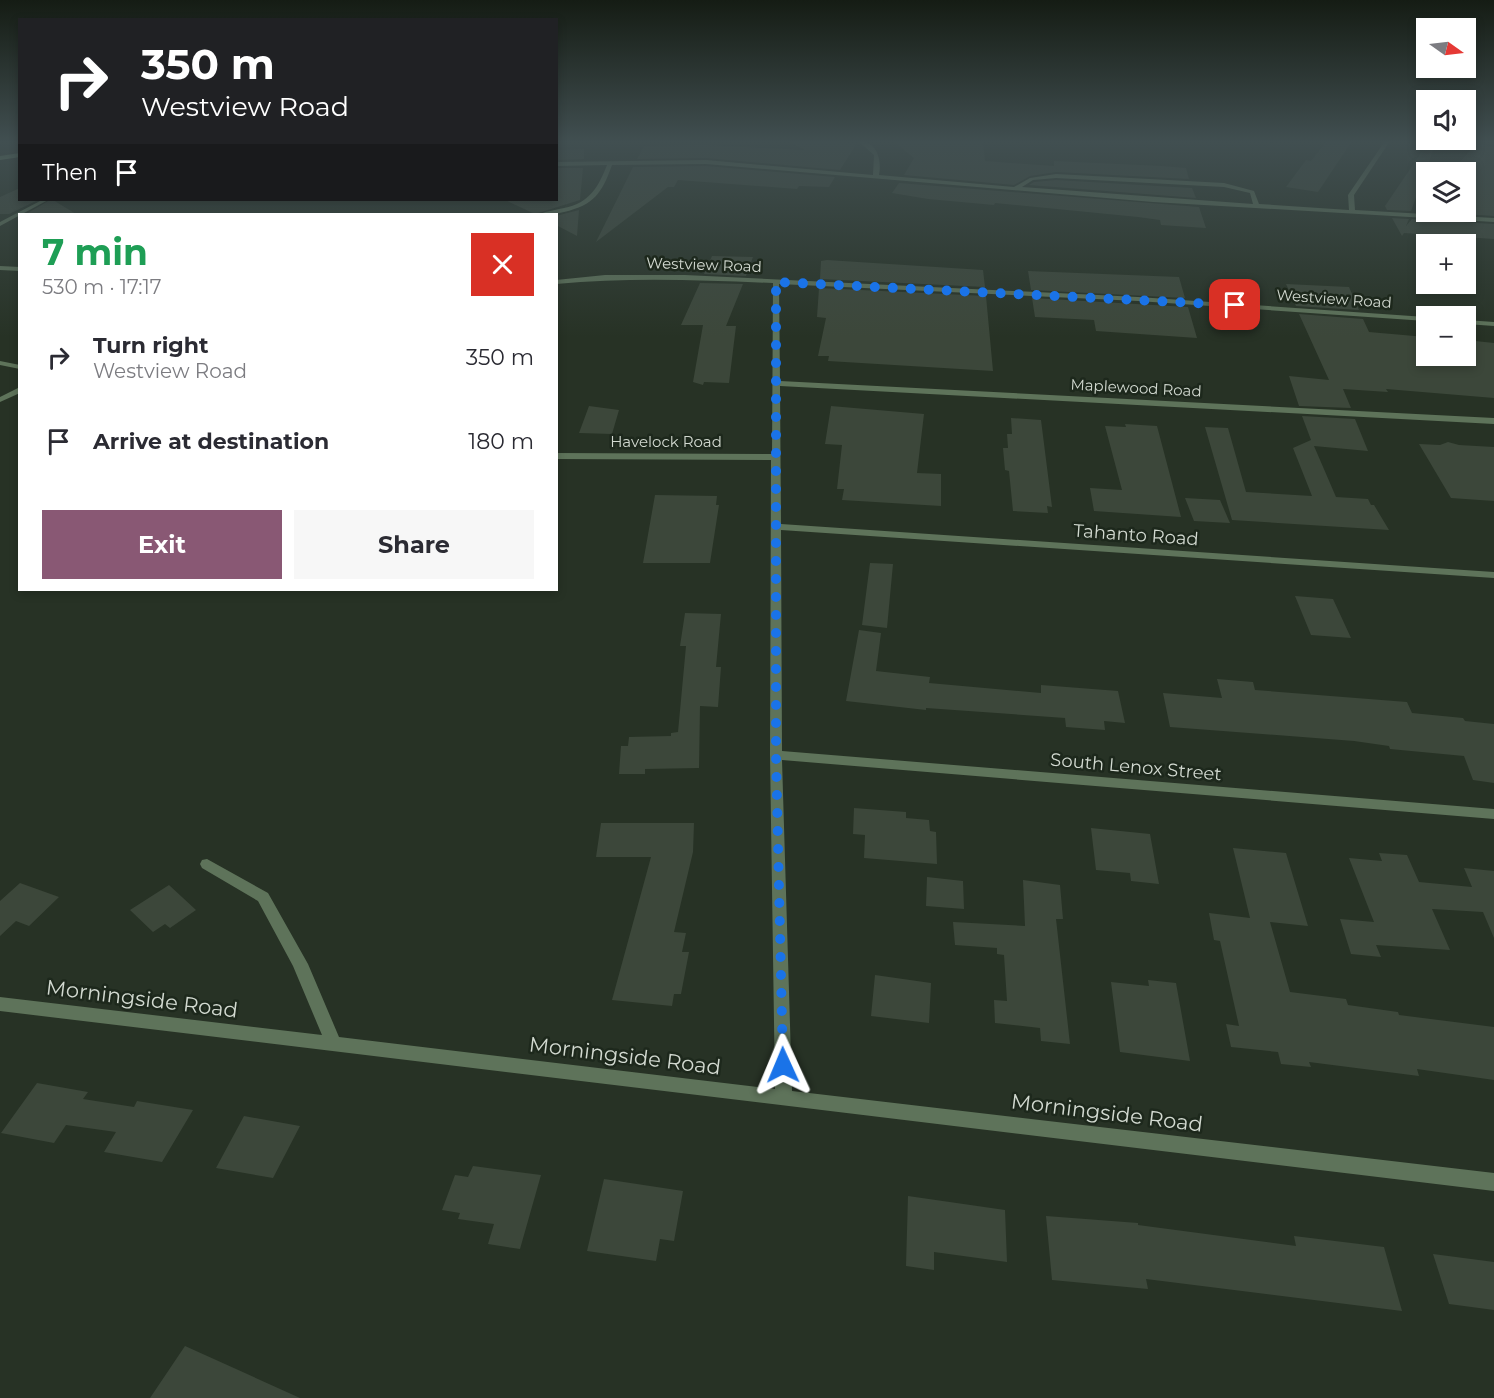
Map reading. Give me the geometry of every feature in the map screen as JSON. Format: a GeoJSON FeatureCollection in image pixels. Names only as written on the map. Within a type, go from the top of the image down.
{"type":"FeatureCollection","features":[{"type":"Feature","properties":{"kind":"street"},"geometry":{"type":"LineString","coordinates":[[548,213],[578,206]]}},
{"type":"Feature","properties":{"kind":"street"},"geometry":{"type":"LineString","coordinates":[[1261,206],[1494,220]]}},
{"type":"Feature","properties":{"kind":"street"},"geometry":{"type":"LineString","coordinates":[[1352,206],[1352,212]]}},
{"type":"Feature","properties":{"kind":"street"},"geometry":{"type":"LineString","coordinates":[[0,224],[18,214]]}},
{"type":"Feature","properties":{"kind":"street"},"geometry":{"type":"LineString","coordinates":[[0,268],[18,269]]}},
{"type":"Feature","properties":{"kind":"street","name":"Westview Road"},"geometry":{"type":"LineString","coordinates":[[558,282],[626,276],[776,282],[1138,299],[1416,318]]}},
{"type":"Feature","properties":{"kind":"street"},"geometry":{"type":"LineString","coordinates":[[776,282],[776,755],[784,1098]]}},
{"type":"Feature","properties":{"kind":"street"},"geometry":{"type":"LineString","coordinates":[[1476,323],[1494,324]]}},
{"type":"Feature","properties":{"kind":"street"},"geometry":{"type":"LineString","coordinates":[[0,363],[18,367]]}},
{"type":"Feature","properties":{"kind":"street","name":"Maplewood Road"},"geometry":{"type":"LineString","coordinates":[[776,383],[1494,421]]}},
{"type":"Feature","properties":{"kind":"street"},"geometry":{"type":"LineString","coordinates":[[0,399],[18,390]]}},
{"type":"Feature","properties":{"kind":"street","name":"Havelock Road"},"geometry":{"type":"LineString","coordinates":[[558,456],[776,457]]}},
{"type":"Feature","properties":{"kind":"street","name":"Tahanto Road"},"geometry":{"type":"LineString","coordinates":[[776,526],[1494,575]]}},
{"type":"Feature","properties":{"kind":"street","name":"South Lenox Street"},"geometry":{"type":"LineString","coordinates":[[776,755],[1494,814]]}},
{"type":"Feature","properties":{"kind":"street"},"geometry":{"type":"LineString","coordinates":[[207,864],[263,897],[300,964],[334,1044]]}},
{"type":"Feature","properties":{"kind":"street","name":"Morningside Road"},"geometry":{"type":"LineString","coordinates":[[0,1004],[1494,1182]]}},
{"type":"Feature","properties":{"kind":"building"},"geometry":{"type":"Polygon","coordinates":[[[0,206],[25,206],[9,214],[0,214],[0,206]]]}},
{"type":"Feature","properties":{"kind":"building"},"geometry":{"type":"Polygon","coordinates":[[[39,206],[63,206],[74,213],[28,213],[39,206]]]}},
{"type":"Feature","properties":{"kind":"building"},"geometry":{"type":"Polygon","coordinates":[[[518,206],[560,206],[538,213],[518,206]]]}},
{"type":"Feature","properties":{"kind":"building"},"geometry":{"type":"Polygon","coordinates":[[[614,206],[643,206],[596,242],[614,206]]]}},
{"type":"Feature","properties":{"kind":"building"},"geometry":{"type":"Polygon","coordinates":[[[1028,206],[1199,207],[1206,228],[1161,225],[1160,220],[1028,206]]]}},
{"type":"Feature","properties":{"kind":"building"},"geometry":{"type":"Polygon","coordinates":[[[1385,206],[1413,206],[1411,211],[1387,210],[1385,206]]]}},
{"type":"Feature","properties":{"kind":"building"},"geometry":{"type":"Polygon","coordinates":[[[1476,206],[1494,206],[1494,216],[1476,215],[1476,206]]]}},
{"type":"Feature","properties":{"kind":"building"},"geometry":{"type":"Polygon","coordinates":[[[579,210],[577,236],[558,226],[558,215],[579,210]]]}},
{"type":"Feature","properties":{"kind":"building"},"geometry":{"type":"Polygon","coordinates":[[[1392,218],[1409,219],[1406,226],[1412,219],[1416,219],[1416,222],[1494,224],[1494,239],[1476,238],[1476,234],[1404,233],[1402,236],[1392,218]]]}},
{"type":"Feature","properties":{"kind":"building"},"geometry":{"type":"Polygon","coordinates":[[[712,256],[753,257],[746,276],[704,274],[712,256]]]}},
{"type":"Feature","properties":{"kind":"building"},"geometry":{"type":"Polygon","coordinates":[[[821,261],[983,270],[985,287],[820,279],[821,261]]]}},
{"type":"Feature","properties":{"kind":"building"},"geometry":{"type":"Polygon","coordinates":[[[1028,271],[1179,277],[1185,298],[1031,290],[1028,271]]]}},
{"type":"Feature","properties":{"kind":"building"},"geometry":{"type":"Polygon","coordinates":[[[700,283],[743,284],[726,326],[736,326],[729,383],[704,382],[703,385],[693,382],[703,325],[681,325],[700,283]]]}},
{"type":"Feature","properties":{"kind":"building"},"geometry":{"type":"Polygon","coordinates":[[[1286,284],[1349,287],[1359,310],[1296,306],[1286,284]]]}},
{"type":"Feature","properties":{"kind":"building"},"geometry":{"type":"Polygon","coordinates":[[[819,288],[986,296],[993,371],[828,361],[829,356],[818,356],[826,318],[817,317],[819,288]]]}},
{"type":"Feature","properties":{"kind":"building"},"geometry":{"type":"Polygon","coordinates":[[[1032,298],[1188,307],[1197,338],[1096,331],[1094,320],[1035,317],[1032,298]]]}},
{"type":"Feature","properties":{"kind":"building"},"geometry":{"type":"Polygon","coordinates":[[[1299,314],[1363,319],[1369,332],[1416,336],[1416,366],[1476,366],[1476,341],[1494,343],[1494,398],[1386,389],[1388,392],[1343,389],[1351,408],[1299,406],[1289,376],[1329,380],[1299,314]]]}},
{"type":"Feature","properties":{"kind":"building"},"geometry":{"type":"Polygon","coordinates":[[[589,406],[619,410],[612,434],[579,433],[589,406]]]}},
{"type":"Feature","properties":{"kind":"building"},"geometry":{"type":"Polygon","coordinates":[[[831,406],[924,414],[917,473],[941,474],[941,506],[842,500],[844,489],[837,489],[842,445],[825,444],[831,406]]]}},
{"type":"Feature","properties":{"kind":"building"},"geometry":{"type":"Polygon","coordinates":[[[1302,416],[1355,419],[1368,451],[1314,446],[1336,497],[1368,499],[1389,530],[1232,520],[1205,427],[1228,428],[1246,492],[1312,496],[1293,448],[1311,440],[1302,416]]]}},
{"type":"Feature","properties":{"kind":"building"},"geometry":{"type":"Polygon","coordinates":[[[1011,418],[1041,420],[1052,507],[1047,506],[1048,513],[1013,511],[1009,471],[1005,470],[1003,448],[1008,448],[1007,434],[1012,434],[1011,418]]]}},
{"type":"Feature","properties":{"kind":"building"},"geometry":{"type":"Polygon","coordinates":[[[1125,424],[1157,426],[1181,517],[1094,511],[1090,488],[1122,490],[1105,426],[1126,427],[1125,424]]]}},
{"type":"Feature","properties":{"kind":"building"},"geometry":{"type":"Polygon","coordinates":[[[1448,442],[1494,447],[1494,501],[1451,498],[1419,444],[1440,445],[1448,442]]]}},
{"type":"Feature","properties":{"kind":"building"},"geometry":{"type":"Polygon","coordinates":[[[655,495],[717,496],[716,505],[719,505],[710,563],[643,563],[655,495]]]}},
{"type":"Feature","properties":{"kind":"building"},"geometry":{"type":"Polygon","coordinates":[[[1185,498],[1220,500],[1230,523],[1194,521],[1185,498]]]}},
{"type":"Feature","properties":{"kind":"building"},"geometry":{"type":"Polygon","coordinates":[[[870,563],[893,564],[887,628],[862,625],[870,563]]]}},
{"type":"Feature","properties":{"kind":"building"},"geometry":{"type":"Polygon","coordinates":[[[1295,596],[1333,599],[1351,638],[1311,635],[1295,596]]]}},
{"type":"Feature","properties":{"kind":"building"},"geometry":{"type":"Polygon","coordinates":[[[685,613],[721,614],[716,667],[721,667],[718,707],[700,706],[699,768],[645,769],[645,774],[619,774],[621,746],[628,746],[629,737],[671,736],[671,733],[678,732],[686,646],[680,646],[685,613]]]}},
{"type":"Feature","properties":{"kind":"building"},"geometry":{"type":"Polygon","coordinates":[[[859,630],[881,633],[876,671],[930,677],[929,683],[1041,693],[1041,685],[1118,691],[1125,723],[1104,721],[1105,730],[1066,727],[1065,718],[926,708],[926,710],[846,701],[859,630]]]}},
{"type":"Feature","properties":{"kind":"building"},"geometry":{"type":"Polygon","coordinates":[[[1217,679],[1253,682],[1255,690],[1407,702],[1412,713],[1463,718],[1465,721],[1494,724],[1494,783],[1473,780],[1464,756],[1390,749],[1389,746],[1354,741],[1170,727],[1163,693],[1222,698],[1217,679]]]}},
{"type":"Feature","properties":{"kind":"building"},"geometry":{"type":"Polygon","coordinates":[[[854,808],[906,812],[906,818],[929,820],[930,831],[936,832],[937,864],[864,858],[865,835],[853,834],[854,808]]]}},
{"type":"Feature","properties":{"kind":"building"},"geometry":{"type":"Polygon","coordinates":[[[601,823],[694,823],[693,852],[674,932],[686,933],[682,952],[689,952],[681,994],[674,994],[672,1006],[612,1000],[651,857],[596,857],[601,823]]]}},
{"type":"Feature","properties":{"kind":"building"},"geometry":{"type":"Polygon","coordinates":[[[1091,828],[1150,834],[1159,884],[1131,881],[1130,873],[1096,870],[1091,828]]]}},
{"type":"Feature","properties":{"kind":"building"},"geometry":{"type":"Polygon","coordinates":[[[1233,848],[1286,853],[1308,926],[1270,922],[1290,992],[1346,999],[1348,1005],[1398,1012],[1399,1015],[1494,1027],[1494,1080],[1417,1069],[1419,1076],[1309,1062],[1311,1067],[1281,1064],[1278,1052],[1231,1047],[1226,1024],[1239,1026],[1220,941],[1214,940],[1209,913],[1250,918],[1233,848]]]}},
{"type":"Feature","properties":{"kind":"building"},"geometry":{"type":"Polygon","coordinates":[[[1379,853],[1407,855],[1419,882],[1472,887],[1464,868],[1494,871],[1494,938],[1483,912],[1432,909],[1450,950],[1376,945],[1381,957],[1351,954],[1340,919],[1374,922],[1349,858],[1382,861],[1379,853]]]}},
{"type":"Feature","properties":{"kind":"building"},"geometry":{"type":"Polygon","coordinates":[[[927,877],[963,881],[964,909],[926,906],[927,877]]]}},
{"type":"Feature","properties":{"kind":"building"},"geometry":{"type":"Polygon","coordinates":[[[1023,880],[1060,885],[1063,919],[1056,919],[1070,1044],[1041,1041],[1040,1028],[995,1023],[994,1000],[1007,1001],[1004,955],[997,954],[997,948],[955,945],[953,922],[1025,926],[1023,880]]]}},
{"type":"Feature","properties":{"kind":"building"},"geometry":{"type":"Polygon","coordinates":[[[20,883],[59,897],[29,926],[16,921],[0,936],[0,901],[20,883]]]}},
{"type":"Feature","properties":{"kind":"building"},"geometry":{"type":"Polygon","coordinates":[[[169,885],[196,910],[170,928],[165,924],[153,932],[130,910],[169,885]]]}},
{"type":"Feature","properties":{"kind":"building"},"geometry":{"type":"Polygon","coordinates":[[[875,975],[931,983],[929,1023],[871,1016],[875,975]]]}},
{"type":"Feature","properties":{"kind":"building"},"geometry":{"type":"Polygon","coordinates":[[[1148,980],[1176,983],[1190,1061],[1120,1052],[1111,982],[1149,986],[1148,980]]]}},
{"type":"Feature","properties":{"kind":"building"},"geometry":{"type":"Polygon","coordinates":[[[37,1083],[88,1092],[83,1099],[134,1107],[137,1101],[193,1110],[162,1162],[104,1152],[116,1132],[66,1125],[54,1143],[1,1133],[37,1083]]]}},
{"type":"Feature","properties":{"kind":"building"},"geometry":{"type":"Polygon","coordinates":[[[244,1116],[300,1126],[273,1178],[216,1168],[244,1116]]]}},
{"type":"Feature","properties":{"kind":"building"},"geometry":{"type":"Polygon","coordinates":[[[473,1166],[541,1175],[520,1249],[488,1244],[494,1224],[458,1219],[460,1213],[442,1210],[455,1175],[468,1177],[473,1166]]]}},
{"type":"Feature","properties":{"kind":"building"},"geometry":{"type":"Polygon","coordinates":[[[604,1179],[683,1191],[674,1241],[660,1239],[656,1261],[587,1251],[604,1179]]]}},
{"type":"Feature","properties":{"kind":"building"},"geometry":{"type":"Polygon","coordinates":[[[908,1196],[1005,1210],[1007,1262],[934,1252],[934,1270],[906,1266],[908,1196]]]}},
{"type":"Feature","properties":{"kind":"building"},"geometry":{"type":"Polygon","coordinates":[[[1046,1216],[1138,1223],[1138,1225],[1296,1246],[1294,1236],[1384,1247],[1402,1311],[1146,1279],[1148,1289],[1052,1280],[1046,1216]]]}},
{"type":"Feature","properties":{"kind":"building"},"geometry":{"type":"Polygon","coordinates":[[[1433,1254],[1494,1262],[1494,1310],[1449,1304],[1433,1254]]]}},
{"type":"Feature","properties":{"kind":"building"},"geometry":{"type":"Polygon","coordinates":[[[185,1346],[300,1398],[150,1398],[185,1346]]]}},
{"type":"Feature","properties":{"kind":"route"},"geometry":{"type":"LineString","coordinates":[[783,1065],[776,755],[776,282],[1235,305]]}}]}
